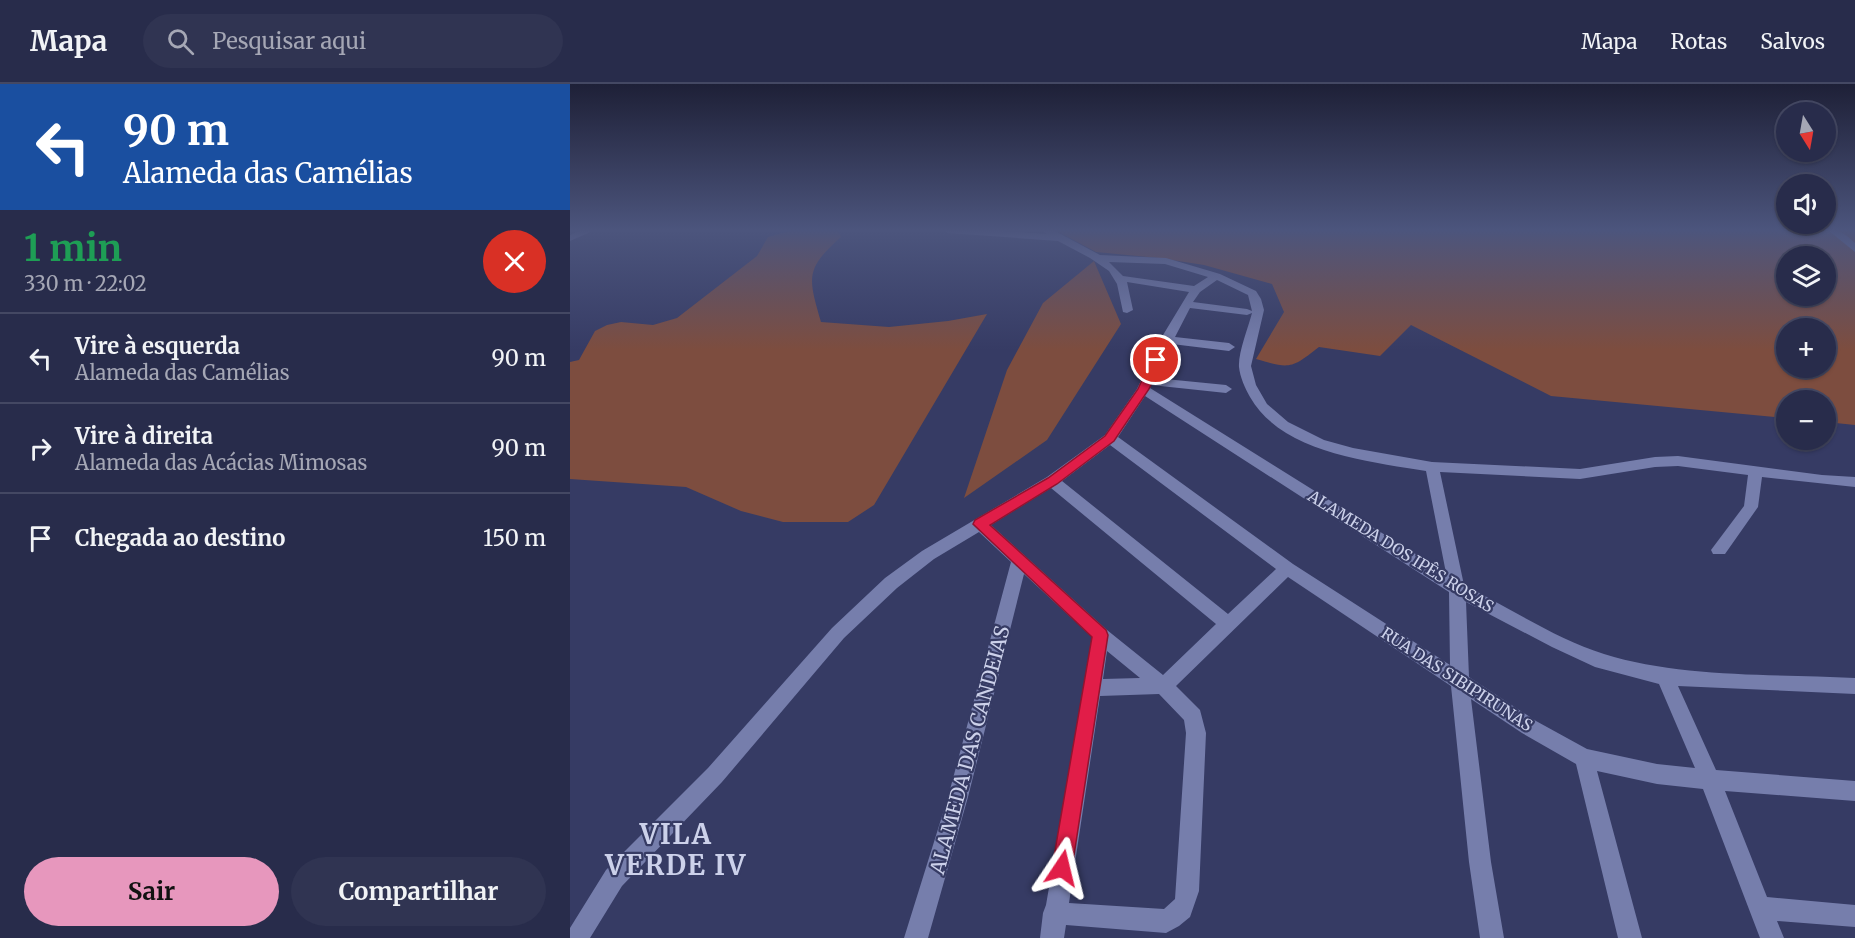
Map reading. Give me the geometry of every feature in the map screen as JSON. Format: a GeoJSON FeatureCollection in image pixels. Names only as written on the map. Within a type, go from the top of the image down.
{"type":"FeatureCollection","features":[{"type":"Feature","properties":{"kind":"street"},"geometry":{"type":"LineString","coordinates":[[1109,270],[1119,278],[1126,296],[1127,310]]}},
{"type":"Feature","properties":{"kind":"street"},"geometry":{"type":"LineString","coordinates":[[1196,270],[1245,288],[1256,299],[1258,310],[1245,366],[1250,385],[1262,406],[1276,419],[1319,443],[1352,453],[1431,467],[1580,474],[1655,462],[1678,461],[1855,483]]}},
{"type":"Feature","properties":{"kind":"street"},"geometry":{"type":"LineString","coordinates":[[577,938],[614,878],[722,767],[838,633],[891,583],[928,555],[1052,481],[1110,438],[1145,385],[1185,304],[1196,290],[1216,276]]}},
{"type":"Feature","properties":{"kind":"street"},"geometry":{"type":"LineString","coordinates":[[1119,278],[1196,290]]}},
{"type":"Feature","properties":{"kind":"street"},"geometry":{"type":"LineString","coordinates":[[1185,304],[1247,312]]}},
{"type":"Feature","properties":{"kind":"street"},"geometry":{"type":"LineString","coordinates":[[1166,340],[1229,347]]}},
{"type":"Feature","properties":{"kind":"street"},"geometry":{"type":"LineString","coordinates":[[1145,385],[1226,389]]}},
{"type":"Feature","properties":{"kind":"street","name":"ALAMEDA DOS IPÊS ROSAS"},"geometry":{"type":"LineString","coordinates":[[1145,385],[1457,589],[1548,637],[1601,661],[1665,677],[1855,686]]}},
{"type":"Feature","properties":{"kind":"street","name":"RUA DAS SIBIPIRUNAS"},"geometry":{"type":"LineString","coordinates":[[1110,438],[1287,568],[1529,727],[1584,758],[1658,774],[1855,791]]}},
{"type":"Feature","properties":{"kind":"street"},"geometry":{"type":"LineString","coordinates":[[1431,467],[1457,589],[1460,682],[1480,862],[1492,938]]}},
{"type":"Feature","properties":{"kind":"street"},"geometry":{"type":"LineString","coordinates":[[1719,550],[1751,507],[1756,472]]}},
{"type":"Feature","properties":{"kind":"street"},"geometry":{"type":"LineString","coordinates":[[1052,481],[1228,624]]}},
{"type":"Feature","properties":{"kind":"street"},"geometry":{"type":"LineString","coordinates":[[980,524],[1101,635],[1164,686],[1193,716],[1196,734],[1188,891],[1185,907],[1179,914],[1166,921],[1054,913]]}},
{"type":"Feature","properties":{"kind":"street","name":"ALAMEDA DAS CANDEIAS"},"geometry":{"type":"LineString","coordinates":[[916,938],[979,721],[1019,560]]}},
{"type":"Feature","properties":{"kind":"street"},"geometry":{"type":"LineString","coordinates":[[1093,688],[1164,686],[1287,568]]}},
{"type":"Feature","properties":{"kind":"street"},"geometry":{"type":"LineString","coordinates":[[1052,938],[1054,913],[1101,635]]}},
{"type":"Feature","properties":{"kind":"street"},"geometry":{"type":"LineString","coordinates":[[1665,677],[1710,780],[1772,938]]}},
{"type":"Feature","properties":{"kind":"street"},"geometry":{"type":"LineString","coordinates":[[1584,758],[1630,938]]}},
{"type":"Feature","properties":{"kind":"street"},"geometry":{"type":"LineString","coordinates":[[1760,908],[1855,916]]}},
{"type":"Feature","properties":{"kind":"shaded area"},"geometry":{"type":"Polygon","coordinates":[[[739,270],[814,270],[812,284],[821,322],[889,327],[948,321],[987,314],[874,505],[848,522],[783,522],[741,511],[686,487],[570,479],[570,362],[579,360],[595,331],[607,325],[621,322],[653,325],[677,318],[739,270]]]}},
{"type":"Feature","properties":{"kind":"shaded area"},"geometry":{"type":"Polygon","coordinates":[[[1083,270],[1098,270],[1121,324],[1047,440],[964,498],[1007,370],[1043,303],[1083,270]]]}},
{"type":"Feature","properties":{"kind":"shaded area"},"geometry":{"type":"Polygon","coordinates":[[[1221,270],[1776,270],[1776,306],[1836,306],[1836,270],[1855,270],[1855,425],[1836,423],[1836,390],[1776,390],[1776,417],[1551,396],[1411,325],[1380,356],[1319,347],[1302,360],[1290,365],[1256,359],[1284,312],[1272,284],[1221,270]]]}},
{"type":"Feature","properties":{"kind":"district","name":"VILA VERDE IV"},"geometry":{"type":"Point","coordinates":[676,850]}},
{"type":"Feature","properties":{"kind":"route"},"geometry":{"type":"LineString","coordinates":[[1062,868],[1101,635],[980,524],[1052,481],[1110,438],[1143,389],[1156,360]]}}]}
